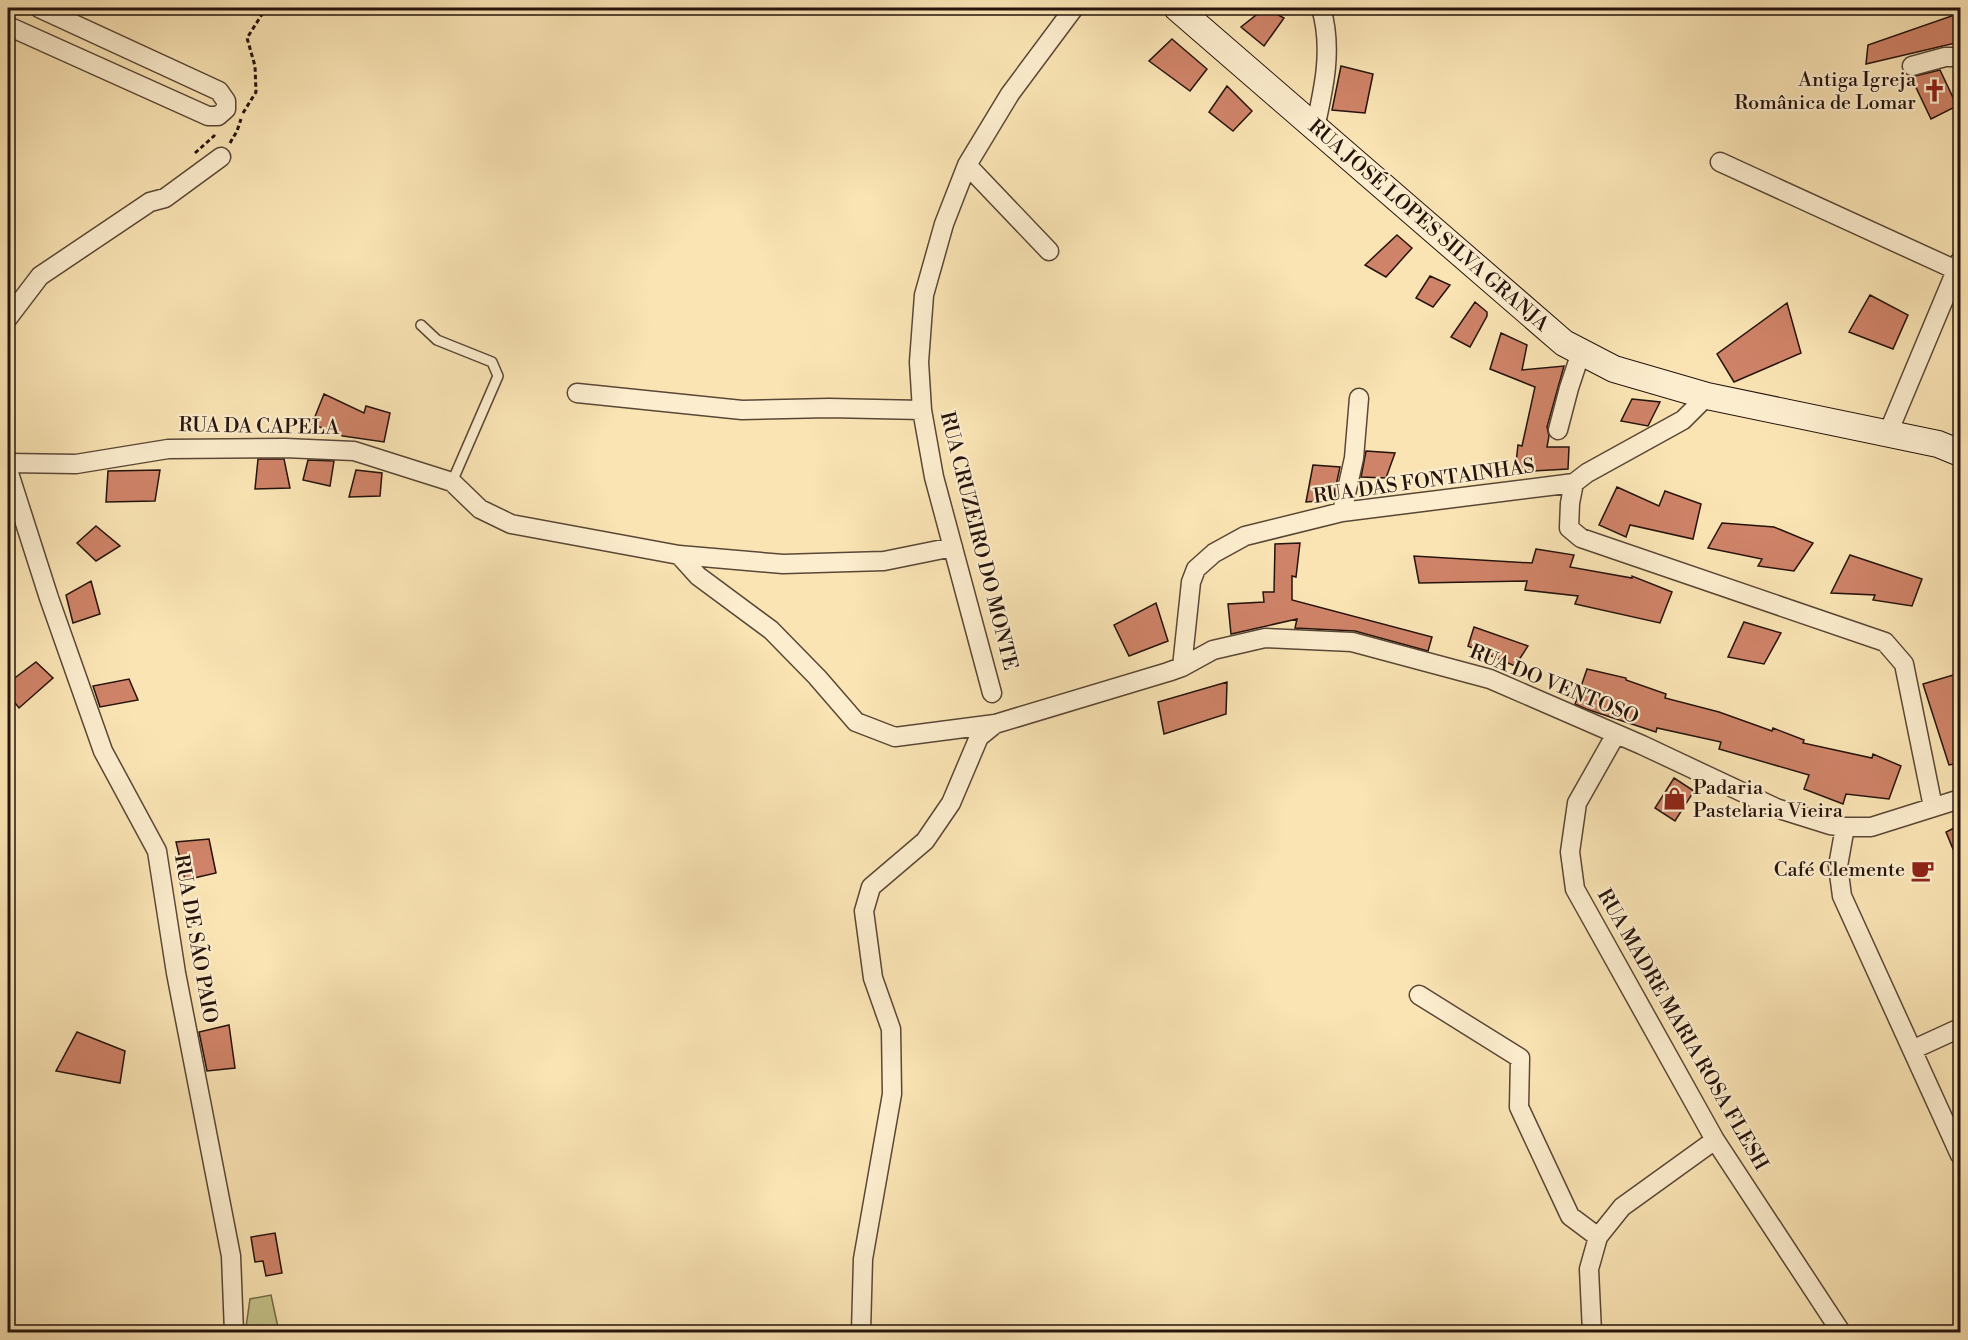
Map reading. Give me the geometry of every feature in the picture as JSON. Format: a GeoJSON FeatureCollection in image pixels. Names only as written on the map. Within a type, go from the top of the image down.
{"type":"FeatureCollection","features":[{"type":"Feature","properties":{"kind":"main road","name":"RUA JOSÉ LOPES SILVA GRANJA"},"geometry":{"type":"LineString","coordinates":[[1177,8],[1563,343],[1614,369],[1707,396],[1938,444],[1960,453]]}},
{"type":"Feature","properties":{"kind":"street"},"geometry":{"type":"LineString","coordinates":[[8,26],[208,116],[219,116],[226,109],[226,101],[219,91],[39,8]]}},
{"type":"Feature","properties":{"kind":"street","name":"RUA CRUZEIRO DO MONTE"},"geometry":{"type":"LineString","coordinates":[[992,693],[934,477],[922,410],[919,362],[924,295],[944,224],[967,165],[1010,94],[1074,8]]}},
{"type":"Feature","properties":{"kind":"street"},"geometry":{"type":"LineString","coordinates":[[1315,128],[1327,75],[1326,25],[1321,8]]}},
{"type":"Feature","properties":{"kind":"street"},"geometry":{"type":"LineString","coordinates":[[75,56],[86,29]]}},
{"type":"Feature","properties":{"kind":"street"},"geometry":{"type":"LineString","coordinates":[[1912,66],[1945,57],[1960,57]]}},
{"type":"Feature","properties":{"kind":"street"},"geometry":{"type":"LineString","coordinates":[[8,318],[40,276],[150,202],[165,198],[221,157]]}},
{"type":"Feature","properties":{"kind":"street"},"geometry":{"type":"LineString","coordinates":[[1720,162],[1958,265],[1888,433]]}},
{"type":"Feature","properties":{"kind":"street"},"geometry":{"type":"LineString","coordinates":[[967,165],[1048,251]]}},
{"type":"Feature","properties":{"kind":"street"},"geometry":{"type":"LineString","coordinates":[[1558,430],[1581,352]]}},
{"type":"Feature","properties":{"kind":"street"},"geometry":{"type":"LineString","coordinates":[[576,393],[742,410],[829,408],[922,410]]}},
{"type":"Feature","properties":{"kind":"street","name":"RUA DAS FONTAINHAS"},"geometry":{"type":"LineString","coordinates":[[1182,667],[1191,582],[1197,569],[1214,554],[1245,537],[1342,512],[1574,483],[1587,473],[1683,420],[1707,396]]}},
{"type":"Feature","properties":{"kind":"street"},"geometry":{"type":"LineString","coordinates":[[1342,512],[1354,458],[1359,398]]}},
{"type":"Feature","properties":{"kind":"street","name":"RUA DA CAPELA"},"geometry":{"type":"LineString","coordinates":[[8,463],[75,464],[168,449],[285,448],[354,451],[452,482],[480,509],[511,524],[679,555],[783,564],[884,561],[953,547]]}},
{"type":"Feature","properties":{"kind":"street","name":"RUA DE SÃO PAIO"},"geometry":{"type":"LineString","coordinates":[[8,470],[49,598],[103,751],[157,851],[176,973],[231,1256],[234,1332]]}},
{"type":"Feature","properties":{"kind":"street"},"geometry":{"type":"LineString","coordinates":[[1574,483],[1569,528],[1581,538],[1885,642],[1904,664],[1933,807]]}},
{"type":"Feature","properties":{"kind":"street"},"geometry":{"type":"LineString","coordinates":[[679,555],[698,576],[771,630],[817,677],[856,722],[895,737],[995,724]]}},
{"type":"Feature","properties":{"kind":"street","name":"RUA DO VENTOSO"},"geometry":{"type":"LineString","coordinates":[[995,724],[1182,667],[1213,650],[1265,638],[1352,642],[1490,679],[1776,808],[1845,827],[1871,827],[1960,799]]}},
{"type":"Feature","properties":{"kind":"street"},"geometry":{"type":"LineString","coordinates":[[861,1332],[863,1259],[892,1094],[891,1029],[873,978],[864,910],[871,887],[925,842],[951,803],[979,737],[995,724]]}},
{"type":"Feature","properties":{"kind":"street","name":"RUA MADRE MARIA ROSA FLESH"},"geometry":{"type":"LineString","coordinates":[[1616,734],[1577,803],[1570,852],[1575,889],[1715,1140],[1841,1332]]}},
{"type":"Feature","properties":{"kind":"street"},"geometry":{"type":"LineString","coordinates":[[1845,827],[1838,866],[1842,896],[1960,1155]]}},
{"type":"Feature","properties":{"kind":"street"},"geometry":{"type":"LineString","coordinates":[[1419,994],[1520,1058],[1519,1107],[1570,1216],[1598,1238]]}},
{"type":"Feature","properties":{"kind":"street"},"geometry":{"type":"LineString","coordinates":[[1912,1050],[1960,1028]]}},
{"type":"Feature","properties":{"kind":"street"},"geometry":{"type":"LineString","coordinates":[[1592,1332],[1589,1269],[1598,1238],[1622,1208],[1715,1140]]}},
{"type":"Feature","properties":{"kind":"lane"},"geometry":{"type":"LineString","coordinates":[[421,325],[437,340],[492,362],[498,376],[452,482]]}},
{"type":"Feature","properties":{"kind":"path"},"geometry":{"type":"LineString","coordinates":[[221,157],[256,92],[255,66],[247,38],[266,8]]}},
{"type":"Feature","properties":{"kind":"shaded area"},"geometry":{"type":"Polygon","coordinates":[[[271,1295],[279,1332],[251,1332],[250,1327],[246,1327],[250,1299],[271,1295]]]}},
{"type":"Feature","properties":{"kind":"building"},"geometry":{"type":"Polygon","coordinates":[[[1265,8],[1284,18],[1264,46],[1241,27],[1265,8]]]}},
{"type":"Feature","properties":{"kind":"building"},"geometry":{"type":"Polygon","coordinates":[[[1960,13],[1960,42],[1866,64],[1868,45],[1960,13]]]}},
{"type":"Feature","properties":{"kind":"building"},"geometry":{"type":"Polygon","coordinates":[[[1172,39],[1207,69],[1190,91],[1149,61],[1172,39]]]}},
{"type":"Feature","properties":{"kind":"building"},"geometry":{"type":"Polygon","coordinates":[[[1341,66],[1373,74],[1365,113],[1332,110],[1341,66]]]}},
{"type":"Feature","properties":{"kind":"building","name":"Antiga Igreja Românica de Lomar"},"geometry":{"type":"Polygon","coordinates":[[[1940,70],[1957,106],[1931,119],[1911,77],[1940,70]]]}},
{"type":"Feature","properties":{"kind":"building"},"geometry":{"type":"Polygon","coordinates":[[[1227,86],[1252,111],[1233,131],[1209,112],[1227,86]]]}},
{"type":"Feature","properties":{"kind":"building"},"geometry":{"type":"Polygon","coordinates":[[[1397,235],[1412,248],[1386,277],[1365,265],[1397,235]]]}},
{"type":"Feature","properties":{"kind":"building"},"geometry":{"type":"Polygon","coordinates":[[[1430,276],[1450,285],[1433,307],[1416,298],[1430,276]]]}},
{"type":"Feature","properties":{"kind":"building"},"geometry":{"type":"Polygon","coordinates":[[[1870,295],[1908,315],[1893,349],[1849,332],[1870,295]]]}},
{"type":"Feature","properties":{"kind":"building"},"geometry":{"type":"Polygon","coordinates":[[[1475,302],[1487,312],[1487,316],[1470,347],[1451,337],[1475,302]]]}},
{"type":"Feature","properties":{"kind":"building"},"geometry":{"type":"Polygon","coordinates":[[[1787,303],[1801,353],[1734,382],[1717,354],[1787,303]]]}},
{"type":"Feature","properties":{"kind":"building"},"geometry":{"type":"Polygon","coordinates":[[[1501,333],[1527,345],[1522,370],[1564,366],[1547,427],[1549,436],[1547,447],[1569,447],[1568,469],[1515,472],[1518,445],[1522,446],[1535,387],[1490,369],[1501,333]]]}},
{"type":"Feature","properties":{"kind":"building"},"geometry":{"type":"Polygon","coordinates":[[[324,394],[364,413],[366,406],[390,413],[384,442],[343,436],[312,424],[324,394]]]}},
{"type":"Feature","properties":{"kind":"building"},"geometry":{"type":"Polygon","coordinates":[[[1632,399],[1660,402],[1648,426],[1621,421],[1632,399]]]}},
{"type":"Feature","properties":{"kind":"building"},"geometry":{"type":"Polygon","coordinates":[[[1366,451],[1395,453],[1386,478],[1361,477],[1366,451]]]}},
{"type":"Feature","properties":{"kind":"building"},"geometry":{"type":"Polygon","coordinates":[[[258,459],[284,459],[290,488],[255,489],[258,459]]]}},
{"type":"Feature","properties":{"kind":"building"},"geometry":{"type":"Polygon","coordinates":[[[308,460],[334,461],[330,486],[303,480],[308,460]]]}},
{"type":"Feature","properties":{"kind":"building"},"geometry":{"type":"Polygon","coordinates":[[[1313,465],[1340,467],[1333,500],[1306,502],[1313,465]]]}},
{"type":"Feature","properties":{"kind":"building"},"geometry":{"type":"Polygon","coordinates":[[[160,470],[155,501],[106,502],[108,471],[160,470]]]}},
{"type":"Feature","properties":{"kind":"building"},"geometry":{"type":"Polygon","coordinates":[[[356,470],[382,473],[380,496],[349,497],[356,470]]]}},
{"type":"Feature","properties":{"kind":"building"},"geometry":{"type":"Polygon","coordinates":[[[1617,487],[1659,506],[1665,491],[1701,504],[1693,539],[1630,525],[1626,537],[1599,525],[1617,487]]]}},
{"type":"Feature","properties":{"kind":"building"},"geometry":{"type":"Polygon","coordinates":[[[1722,523],[1774,527],[1813,543],[1794,571],[1758,566],[1762,559],[1708,548],[1722,523]]]}},
{"type":"Feature","properties":{"kind":"building"},"geometry":{"type":"Polygon","coordinates":[[[96,526],[120,546],[96,561],[77,543],[96,526]]]}},
{"type":"Feature","properties":{"kind":"building"},"geometry":{"type":"Polygon","coordinates":[[[1300,543],[1296,577],[1292,576],[1292,600],[1432,637],[1428,651],[1355,631],[1295,628],[1297,619],[1231,634],[1228,604],[1264,602],[1263,592],[1274,592],[1275,544],[1300,543]]]}},
{"type":"Feature","properties":{"kind":"building"},"geometry":{"type":"Polygon","coordinates":[[[1536,549],[1574,555],[1570,567],[1632,578],[1632,576],[1672,592],[1660,623],[1575,604],[1578,596],[1525,590],[1527,581],[1419,583],[1414,556],[1532,563],[1536,549]]]}},
{"type":"Feature","properties":{"kind":"building"},"geometry":{"type":"Polygon","coordinates":[[[1850,555],[1922,579],[1912,606],[1873,600],[1875,595],[1831,593],[1850,555]]]}},
{"type":"Feature","properties":{"kind":"building"},"geometry":{"type":"Polygon","coordinates":[[[91,581],[100,614],[73,623],[66,595],[91,581]]]}},
{"type":"Feature","properties":{"kind":"building"},"geometry":{"type":"Polygon","coordinates":[[[1156,603],[1168,641],[1129,656],[1114,625],[1156,603]]]}},
{"type":"Feature","properties":{"kind":"building"},"geometry":{"type":"Polygon","coordinates":[[[1744,622],[1781,633],[1764,664],[1728,657],[1744,622]]]}},
{"type":"Feature","properties":{"kind":"building"},"geometry":{"type":"Polygon","coordinates":[[[1474,627],[1528,646],[1515,666],[1468,646],[1474,627]]]}},
{"type":"Feature","properties":{"kind":"building"},"geometry":{"type":"Polygon","coordinates":[[[36,662],[53,678],[19,708],[8,694],[8,683],[36,662]]]}},
{"type":"Feature","properties":{"kind":"building"},"geometry":{"type":"Polygon","coordinates":[[[1587,669],[1626,678],[1626,680],[1666,694],[1665,698],[1719,712],[1772,731],[1773,728],[1804,740],[1803,743],[1872,758],[1873,754],[1901,766],[1889,799],[1846,794],[1843,804],[1804,789],[1809,775],[1719,749],[1721,742],[1657,728],[1656,732],[1586,709],[1575,704],[1587,669]]]}},
{"type":"Feature","properties":{"kind":"building"},"geometry":{"type":"Polygon","coordinates":[[[1960,673],[1960,763],[1949,765],[1923,684],[1960,673]]]}},
{"type":"Feature","properties":{"kind":"building"},"geometry":{"type":"Polygon","coordinates":[[[129,679],[138,700],[100,707],[93,686],[129,679]]]}},
{"type":"Feature","properties":{"kind":"building"},"geometry":{"type":"Polygon","coordinates":[[[1227,682],[1226,714],[1164,734],[1158,702],[1227,682]]]}},
{"type":"Feature","properties":{"kind":"building","name":"Padaria Pastelaria Vieira"},"geometry":{"type":"Polygon","coordinates":[[[1674,778],[1694,791],[1675,821],[1655,808],[1674,778]]]}},
{"type":"Feature","properties":{"kind":"building"},"geometry":{"type":"Polygon","coordinates":[[[1960,825],[1960,866],[1946,832],[1960,825]]]}},
{"type":"Feature","properties":{"kind":"building"},"geometry":{"type":"Polygon","coordinates":[[[209,839],[216,873],[185,880],[176,842],[209,839]]]}},
{"type":"Feature","properties":{"kind":"building"},"geometry":{"type":"Polygon","coordinates":[[[229,1025],[235,1068],[207,1071],[199,1032],[229,1025]]]}},
{"type":"Feature","properties":{"kind":"building"},"geometry":{"type":"Polygon","coordinates":[[[77,1032],[125,1051],[120,1083],[56,1071],[77,1032]]]}},
{"type":"Feature","properties":{"kind":"building"},"geometry":{"type":"Polygon","coordinates":[[[275,1233],[282,1273],[266,1276],[263,1261],[255,1262],[251,1237],[275,1233]]]}},
{"type":"Feature","properties":{"kind":"place","name":"Antiga Igreja Românica de Lomar"},"geometry":{"type":"Point","coordinates":[1934,91]}},
{"type":"Feature","properties":{"kind":"place","name":"Padaria Pastelaria Vieira"},"geometry":{"type":"Point","coordinates":[1675,799]}},
{"type":"Feature","properties":{"kind":"place","name":"Café Clemente"},"geometry":{"type":"Point","coordinates":[1923,870]}}]}
